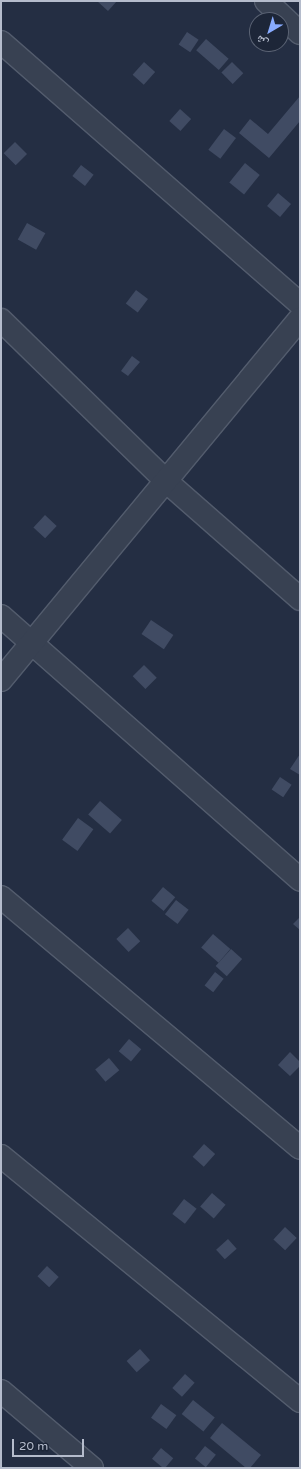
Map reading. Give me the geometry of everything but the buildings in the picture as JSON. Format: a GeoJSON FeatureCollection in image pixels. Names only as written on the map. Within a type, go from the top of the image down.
{"type":"FeatureCollection","features":[{"type":"Feature","properties":{"kind":"street"},"geometry":{"type":"LineString","coordinates":[[266,1],[300,33]]}},
{"type":"Feature","properties":{"kind":"street"},"geometry":{"type":"LineString","coordinates":[[1,42],[300,304]]}},
{"type":"Feature","properties":{"kind":"street"},"geometry":{"type":"LineString","coordinates":[[1,680],[167,482],[300,319]]}},
{"type":"Feature","properties":{"kind":"street"},"geometry":{"type":"LineString","coordinates":[[1,320],[167,482],[300,599]]}},
{"type":"Feature","properties":{"kind":"street"},"geometry":{"type":"LineString","coordinates":[[1,616],[31,645],[300,880]]}},
{"type":"Feature","properties":{"kind":"street"},"geometry":{"type":"LineString","coordinates":[[1,897],[300,1148]]}},
{"type":"Feature","properties":{"kind":"street"},"geometry":{"type":"LineString","coordinates":[[1,1156],[300,1401]]}},
{"type":"Feature","properties":{"kind":"street"},"geometry":{"type":"LineString","coordinates":[[1,1391],[92,1468]]}}]}
